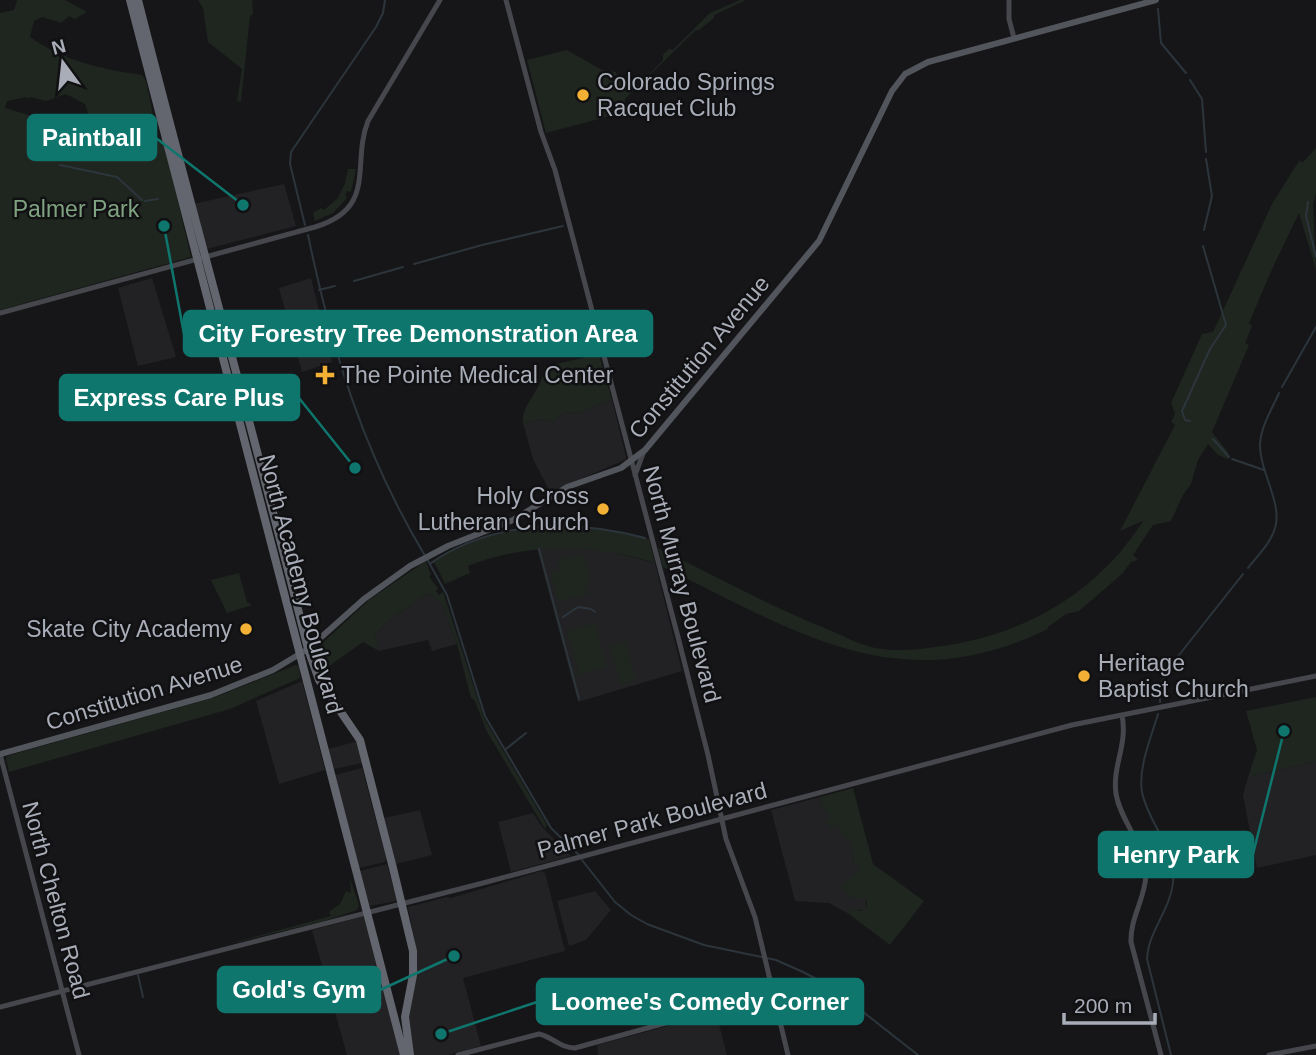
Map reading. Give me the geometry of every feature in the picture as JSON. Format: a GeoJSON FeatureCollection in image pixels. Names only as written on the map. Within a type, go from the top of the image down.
{"type":"FeatureCollection","features":[{"type":"Feature","properties":{"kind":"highway","name":"North Academy Boulevard"},"geometry":{"type":"LineString","coordinates":[[131,0],[166,134],[249,418],[308,649],[319,680],[360,740],[413,951],[413,975],[405,1017],[410,1055]]}},
{"type":"Feature","properties":{"kind":"highway","name":"North Academy Boulevard"},"geometry":{"type":"LineString","coordinates":[[138,0],[181,170],[229,379],[404,1055]]}},
{"type":"Feature","properties":{"kind":"highway"},"geometry":{"type":"LineString","coordinates":[[229,379],[242,414],[249,418]]}},
{"type":"Feature","properties":{"kind":"main road"},"geometry":{"type":"LineString","coordinates":[[0,313],[323,225],[346,209],[360,182],[362,142],[368,121],[440,0]]}},
{"type":"Feature","properties":{"kind":"main road","name":"North Murray Boulevard"},"geometry":{"type":"LineString","coordinates":[[506,0],[541,132],[555,170],[632,461],[704,739],[729,850],[755,916],[788,1055]]}},
{"type":"Feature","properties":{"kind":"main road"},"geometry":{"type":"LineString","coordinates":[[1009,0],[1009,19],[1014,38]]}},
{"type":"Feature","properties":{"kind":"main road","name":"Constitution Avenue"},"geometry":{"type":"LineString","coordinates":[[0,754],[222,691],[273,670],[308,649],[377,589],[431,554],[499,527],[567,487],[632,461],[645,450],[814,248],[823,235],[900,78],[911,69],[928,62],[1156,0]]}},
{"type":"Feature","properties":{"kind":"main road"},"geometry":{"type":"LineString","coordinates":[[146,59],[150,61],[158,90],[162,94]]}},
{"type":"Feature","properties":{"kind":"main road"},"geometry":{"type":"LineString","coordinates":[[166,134],[170,138],[181,170]]}},
{"type":"Feature","properties":{"kind":"main road"},"geometry":{"type":"LineString","coordinates":[[635,475],[645,450]]}},
{"type":"Feature","properties":{"kind":"main road","name":"Palmer Park Boulevard"},"geometry":{"type":"LineString","coordinates":[[0,1007],[573,859],[1066,726],[1316,676]]}},
{"type":"Feature","properties":{"kind":"main road"},"geometry":{"type":"LineString","coordinates":[[1122,715],[1125,734],[1116,770],[1116,794],[1122,814],[1143,858],[1146,872],[1144,888],[1131,928],[1132,942],[1161,1055]]}},
{"type":"Feature","properties":{"kind":"main road","name":"North Chelton Road"},"geometry":{"type":"LineString","coordinates":[[0,754],[79,1055]]}},
{"type":"Feature","properties":{"kind":"main road"},"geometry":{"type":"LineString","coordinates":[[458,1055],[539,1034],[563,1047],[575,1048],[774,993]]}},
{"type":"Feature","properties":{"kind":"main road"},"geometry":{"type":"LineString","coordinates":[[1269,1055],[1316,1045]]}},
{"type":"Feature","properties":{"kind":"shaded area"},"geometry":{"type":"Polygon","coordinates":[[[284,184],[296,226],[207,249],[193,204],[284,184]]]}},
{"type":"Feature","properties":{"kind":"shaded area"},"geometry":{"type":"Polygon","coordinates":[[[152,278],[176,357],[138,366],[118,288],[152,278]]]}},
{"type":"Feature","properties":{"kind":"shaded area"},"geometry":{"type":"Polygon","coordinates":[[[311,278],[332,362],[302,372],[279,288],[311,278]]]}},
{"type":"Feature","properties":{"kind":"shaded area"},"geometry":{"type":"Polygon","coordinates":[[[612,400],[625,460],[549,490],[533,459],[523,423],[540,419],[555,421],[564,412],[578,413],[612,400]]]}},
{"type":"Feature","properties":{"kind":"shaded area"},"geometry":{"type":"Polygon","coordinates":[[[537,548],[608,551],[655,563],[682,671],[578,702],[537,548]]]}},
{"type":"Feature","properties":{"kind":"shaded area"},"geometry":{"type":"Polygon","coordinates":[[[429,593],[442,604],[457,644],[432,651],[428,640],[379,651],[375,634],[393,617],[429,593]]]}},
{"type":"Feature","properties":{"kind":"shaded area"},"geometry":{"type":"Polygon","coordinates":[[[302,681],[325,770],[279,784],[256,701],[302,681]]]}},
{"type":"Feature","properties":{"kind":"shaded area"},"geometry":{"type":"Polygon","coordinates":[[[358,741],[362,763],[334,769],[328,749],[358,741]]]}},
{"type":"Feature","properties":{"kind":"shaded area"},"geometry":{"type":"Polygon","coordinates":[[[1316,761],[1316,855],[1257,868],[1243,795],[1248,777],[1316,761]]]}},
{"type":"Feature","properties":{"kind":"shaded area"},"geometry":{"type":"Polygon","coordinates":[[[362,768],[386,858],[385,862],[359,868],[335,775],[362,768]]]}},
{"type":"Feature","properties":{"kind":"shaded area"},"geometry":{"type":"Polygon","coordinates":[[[820,797],[823,808],[851,837],[854,864],[867,870],[885,889],[884,895],[872,896],[865,902],[865,909],[851,911],[849,914],[829,903],[795,901],[771,810],[820,797]]]}},
{"type":"Feature","properties":{"kind":"shaded area"},"geometry":{"type":"Polygon","coordinates":[[[420,810],[432,855],[396,864],[384,818],[420,810]]]}},
{"type":"Feature","properties":{"kind":"shaded area"},"geometry":{"type":"Polygon","coordinates":[[[533,813],[542,827],[571,856],[511,872],[498,822],[533,813]]]}},
{"type":"Feature","properties":{"kind":"shaded area"},"geometry":{"type":"Polygon","coordinates":[[[387,864],[397,901],[369,906],[360,871],[387,864]]]}},
{"type":"Feature","properties":{"kind":"shaded area"},"geometry":{"type":"Polygon","coordinates":[[[542,871],[545,873],[565,951],[463,978],[481,1046],[448,1055],[413,1055],[407,1022],[417,972],[417,953],[408,907],[451,898],[542,871]]]}},
{"type":"Feature","properties":{"kind":"shaded area"},"geometry":{"type":"Polygon","coordinates":[[[595,891],[611,910],[586,940],[569,946],[557,901],[595,891]]]}},
{"type":"Feature","properties":{"kind":"shaded area"},"geometry":{"type":"Polygon","coordinates":[[[365,916],[401,1055],[347,1055],[312,930],[365,916]]]}},
{"type":"Feature","properties":{"kind":"shaded area"},"geometry":{"type":"Polygon","coordinates":[[[716,1013],[727,1055],[598,1055],[597,1045],[716,1013]]]}},
{"type":"Feature","properties":{"kind":"green space","name":"Palmer Park"},"geometry":{"type":"Polygon","coordinates":[[[17,0],[65,0],[87,12],[75,19],[69,16],[61,23],[42,17],[34,21],[30,37],[83,63],[142,75],[146,81],[156,129],[152,133],[132,133],[121,120],[111,128],[91,122],[85,104],[66,94],[46,101],[27,97],[7,101],[5,108],[99,136],[102,134],[102,137],[117,141],[163,139],[191,257],[0,310],[0,13],[14,10],[17,0]]]}},
{"type":"Feature","properties":{"kind":"green space"},"geometry":{"type":"Polygon","coordinates":[[[198,0],[252,0],[253,14],[250,16],[241,102],[237,101],[242,69],[208,42],[203,8],[198,0]]]}},
{"type":"Feature","properties":{"kind":"green space","name":"Colorado Springs Racquet Club"},"geometry":{"type":"Polygon","coordinates":[[[746,0],[714,15],[714,18],[696,30],[625,99],[625,112],[546,133],[527,60],[567,50],[602,70],[616,72],[618,79],[635,89],[663,60],[663,55],[669,49],[673,50],[710,13],[746,0]]]}},
{"type":"Feature","properties":{"kind":"green space"},"geometry":{"type":"Polygon","coordinates":[[[1316,148],[1316,193],[1313,204],[1316,270],[1299,213],[1249,323],[1252,326],[1245,343],[1249,345],[1212,432],[1228,452],[1228,459],[1218,455],[1208,444],[1171,521],[1153,525],[1133,555],[1138,560],[1131,562],[1122,574],[1079,611],[1066,614],[1048,629],[994,650],[943,659],[895,659],[849,650],[804,634],[663,567],[658,548],[805,620],[860,643],[887,650],[919,649],[966,642],[997,634],[1053,608],[1079,591],[1103,570],[1143,521],[1120,531],[1175,425],[1171,422],[1175,414],[1171,403],[1202,334],[1213,332],[1272,204],[1299,161],[1303,162],[1316,148]]]}},
{"type":"Feature","properties":{"kind":"green space"},"geometry":{"type":"Polygon","coordinates":[[[348,169],[356,169],[351,192],[347,191],[347,198],[333,213],[315,221],[313,213],[321,208],[324,210],[338,198],[348,169]]]}},
{"type":"Feature","properties":{"kind":"green space"},"geometry":{"type":"Polygon","coordinates":[[[599,354],[612,400],[578,413],[564,412],[555,421],[540,419],[523,423],[525,409],[540,383],[544,367],[599,354]]]}},
{"type":"Feature","properties":{"kind":"green space"},"geometry":{"type":"Polygon","coordinates":[[[562,527],[596,528],[649,539],[655,563],[584,549],[538,549],[491,558],[468,566],[470,573],[445,584],[434,562],[463,546],[495,535],[562,527]]]}},
{"type":"Feature","properties":{"kind":"green space"},"geometry":{"type":"Polygon","coordinates":[[[584,556],[591,582],[585,583],[588,594],[560,601],[557,599],[551,572],[561,570],[557,559],[584,556]]]}},
{"type":"Feature","properties":{"kind":"green space"},"geometry":{"type":"Polygon","coordinates":[[[426,561],[431,575],[429,577],[438,588],[436,591],[439,595],[443,592],[484,718],[547,825],[545,829],[486,730],[475,701],[471,698],[457,644],[442,604],[429,593],[393,617],[375,634],[379,651],[363,642],[319,673],[313,653],[315,650],[370,599],[426,561]]]}},
{"type":"Feature","properties":{"kind":"green space"},"geometry":{"type":"Polygon","coordinates":[[[239,573],[247,602],[252,605],[227,613],[211,580],[239,573]]]}},
{"type":"Feature","properties":{"kind":"green space"},"geometry":{"type":"Polygon","coordinates":[[[595,623],[607,667],[579,675],[567,631],[595,623]]]}},
{"type":"Feature","properties":{"kind":"green space"},"geometry":{"type":"Polygon","coordinates":[[[626,642],[636,680],[620,684],[610,646],[626,642]]]}},
{"type":"Feature","properties":{"kind":"green space"},"geometry":{"type":"Polygon","coordinates":[[[296,665],[299,667],[300,678],[230,709],[9,772],[7,756],[213,698],[296,665]]]}},
{"type":"Feature","properties":{"kind":"green space"},"geometry":{"type":"Polygon","coordinates":[[[1316,697],[1316,761],[1248,777],[1257,750],[1246,711],[1316,697]]]}},
{"type":"Feature","properties":{"kind":"green space"},"geometry":{"type":"Polygon","coordinates":[[[853,788],[873,864],[924,901],[890,945],[849,914],[850,908],[859,911],[867,908],[866,898],[852,898],[841,886],[861,868],[854,864],[850,836],[843,839],[835,824],[831,828],[825,821],[830,818],[820,797],[853,788]]]}},
{"type":"Feature","properties":{"kind":"green space"},"geometry":{"type":"Polygon","coordinates":[[[350,878],[359,905],[357,910],[324,921],[221,946],[331,916],[329,912],[340,904],[346,891],[351,893],[350,878]]]}},
{"type":"Feature","properties":{"kind":"waterway"},"geometry":{"type":"LineString","coordinates":[[305,225],[290,164],[291,152],[376,27],[383,13],[385,0]]}},
{"type":"Feature","properties":{"kind":"waterway"},"geometry":{"type":"LineString","coordinates":[[1158,9],[1161,43],[1186,73]]}},
{"type":"Feature","properties":{"kind":"waterway"},"geometry":{"type":"LineString","coordinates":[[1190,80],[1202,99],[1206,152]]}},
{"type":"Feature","properties":{"kind":"waterway"},"geometry":{"type":"LineString","coordinates":[[1204,230],[1212,196],[1206,159]]}},
{"type":"Feature","properties":{"kind":"waterway"},"geometry":{"type":"LineString","coordinates":[[60,165],[117,177],[142,200]]}},
{"type":"Feature","properties":{"kind":"waterway"},"geometry":{"type":"LineString","coordinates":[[145,201],[158,199]]}},
{"type":"Feature","properties":{"kind":"waterway"},"geometry":{"type":"LineString","coordinates":[[1308,202],[1306,216],[1316,257]]}},
{"type":"Feature","properties":{"kind":"waterway"},"geometry":{"type":"LineString","coordinates":[[414,264],[563,226]]}},
{"type":"Feature","properties":{"kind":"waterway"},"geometry":{"type":"LineString","coordinates":[[308,235],[317,278],[352,399],[402,516],[424,554]]}},
{"type":"Feature","properties":{"kind":"waterway"},"geometry":{"type":"LineString","coordinates":[[1190,421],[1185,420],[1182,411],[1210,349],[1226,325],[1203,246]]}},
{"type":"Feature","properties":{"kind":"waterway"},"geometry":{"type":"LineString","coordinates":[[354,281],[403,267]]}},
{"type":"Feature","properties":{"kind":"waterway"},"geometry":{"type":"LineString","coordinates":[[319,290],[335,286]]}},
{"type":"Feature","properties":{"kind":"waterway"},"geometry":{"type":"LineString","coordinates":[[1282,387],[1316,327]]}},
{"type":"Feature","properties":{"kind":"waterway"},"geometry":{"type":"LineString","coordinates":[[1248,568],[1273,534],[1277,519],[1260,444],[1265,424],[1279,393]]}},
{"type":"Feature","properties":{"kind":"waterway"},"geometry":{"type":"LineString","coordinates":[[1213,439],[1229,457]]}},
{"type":"Feature","properties":{"kind":"waterway"},"geometry":{"type":"LineString","coordinates":[[1232,459],[1264,470]]}},
{"type":"Feature","properties":{"kind":"waterway"},"geometry":{"type":"LineString","coordinates":[[431,563],[481,538],[535,527],[591,528],[645,538]]}},
{"type":"Feature","properties":{"kind":"waterway"},"geometry":{"type":"LineString","coordinates":[[539,549],[579,699]]}},
{"type":"Feature","properties":{"kind":"waterway"},"geometry":{"type":"LineString","coordinates":[[427,559],[447,595],[485,716],[551,828],[579,855]]}},
{"type":"Feature","properties":{"kind":"waterway"},"geometry":{"type":"LineString","coordinates":[[1160,702],[1160,687],[1168,669],[1243,574]]}},
{"type":"Feature","properties":{"kind":"waterway"},"geometry":{"type":"LineString","coordinates":[[563,617],[578,607],[595,612]]}},
{"type":"Feature","properties":{"kind":"waterway"},"geometry":{"type":"LineString","coordinates":[[1158,714],[1143,763],[1141,782],[1145,804],[1170,858],[1173,883],[1168,902],[1151,940],[1147,959],[1171,1055]]}},
{"type":"Feature","properties":{"kind":"waterway"},"geometry":{"type":"LineString","coordinates":[[506,749],[526,733]]}},
{"type":"Feature","properties":{"kind":"waterway"},"geometry":{"type":"LineString","coordinates":[[582,860],[615,902],[631,915],[647,924],[704,945],[776,960],[803,972],[830,986],[918,1055]]}},
{"type":"Feature","properties":{"kind":"waterway"},"geometry":{"type":"LineString","coordinates":[[138,975],[143,997]]}},
{"type":"Feature","properties":{"kind":"place","name":"Colorado Springs Racquet Club"},"geometry":{"type":"Point","coordinates":[583,95]}},
{"type":"Feature","properties":{"kind":"place","name":"Paintball"},"geometry":{"type":"Point","coordinates":[243,205]}},
{"type":"Feature","properties":{"kind":"place","name":"City Forestry Tree Demonstration Area"},"geometry":{"type":"Point","coordinates":[164,226]}},
{"type":"Feature","properties":{"kind":"place","name":"The Pointe Medical Center"},"geometry":{"type":"Point","coordinates":[325,375]}},
{"type":"Feature","properties":{"kind":"place","name":"Express Care Plus"},"geometry":{"type":"Point","coordinates":[355,468]}},
{"type":"Feature","properties":{"kind":"place","name":"Holy Cross Lutheran Church"},"geometry":{"type":"Point","coordinates":[603,509]}},
{"type":"Feature","properties":{"kind":"place","name":"Skate City Academy"},"geometry":{"type":"Point","coordinates":[246,629]}},
{"type":"Feature","properties":{"kind":"place","name":"Heritage Baptist Church"},"geometry":{"type":"Point","coordinates":[1084,676]}},
{"type":"Feature","properties":{"kind":"place","name":"Henry Park"},"geometry":{"type":"Point","coordinates":[1284,731]}},
{"type":"Feature","properties":{"kind":"place","name":"Gold's Gym"},"geometry":{"type":"Point","coordinates":[454,956]}},
{"type":"Feature","properties":{"kind":"place","name":"Loomee's Comedy Corner"},"geometry":{"type":"Point","coordinates":[441,1034]}}]}
